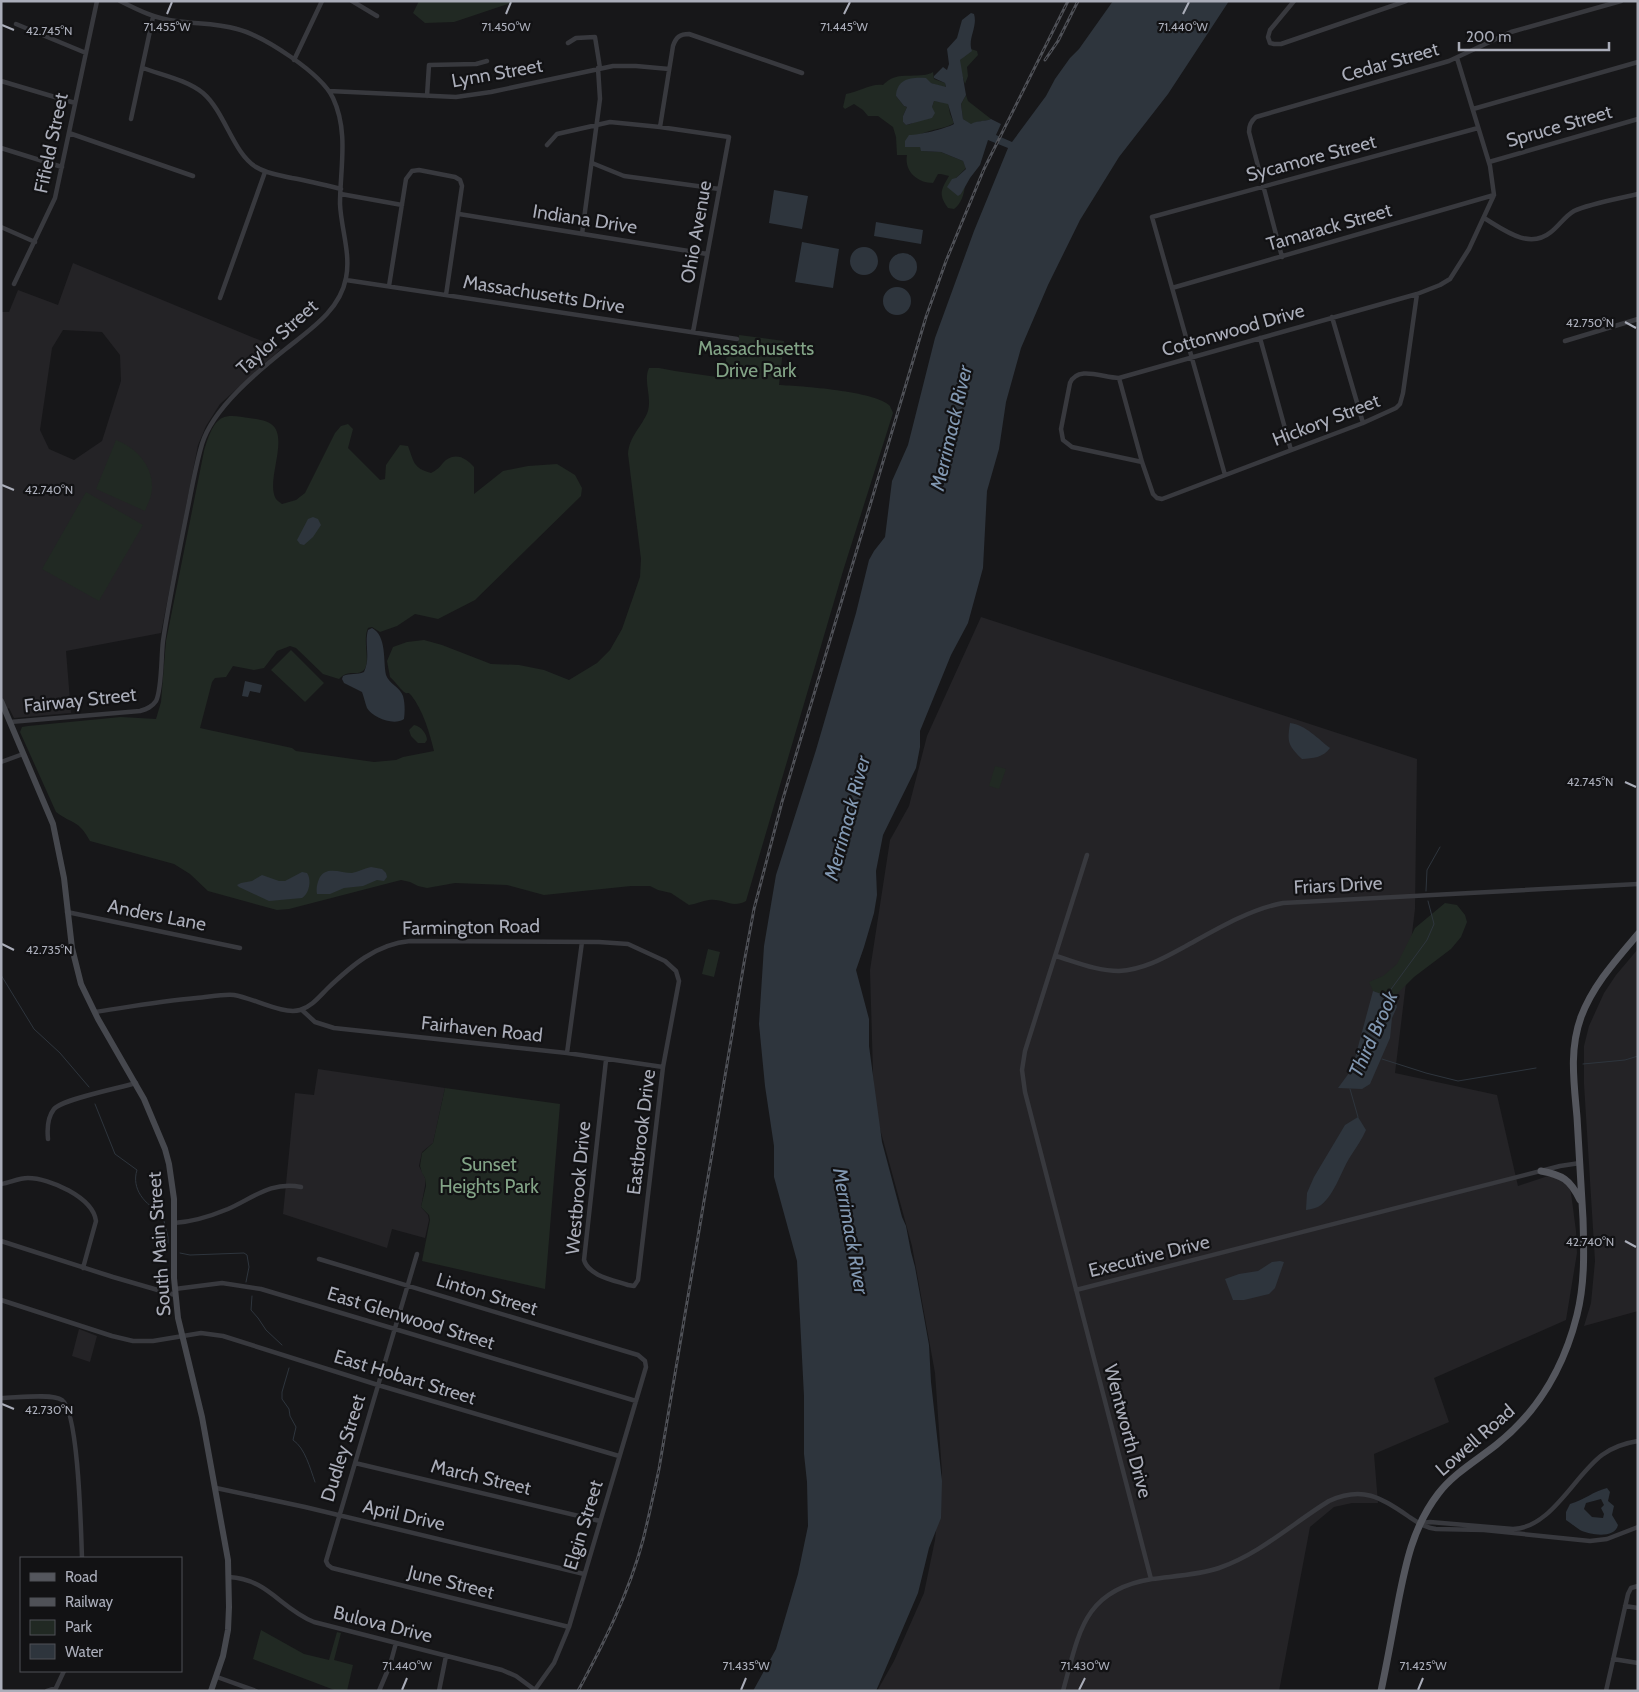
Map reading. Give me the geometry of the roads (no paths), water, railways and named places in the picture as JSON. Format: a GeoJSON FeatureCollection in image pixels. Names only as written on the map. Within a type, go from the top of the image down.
{"type":"FeatureCollection","features":[{"type":"Feature","properties":{"kind":"main road","name":"Lowell Road"},"geometry":{"type":"LineString","coordinates":[[1381,1691],[1404,1568],[1420,1524],[1439,1493],[1449,1482],[1507,1436],[1528,1416],[1555,1376],[1571,1337],[1580,1300],[1584,1254],[1573,1068],[1574,1045],[1585,1007],[1594,990],[1638,934]]}},
{"type":"Feature","properties":{"kind":"main road"},"geometry":{"type":"LineString","coordinates":[[1540,1171],[1565,1178],[1573,1187],[1582,1203]]}},
{"type":"Feature","properties":{"kind":"street","name":"Fifield Street"},"geometry":{"type":"LineString","coordinates":[[14,284],[54,203],[97,1]]}},
{"type":"Feature","properties":{"kind":"street","name":"Taylor Street"},"geometry":{"type":"LineString","coordinates":[[120,1],[153,17],[224,26],[255,36],[316,75],[329,91],[336,106],[342,129],[341,191],[342,228],[347,263],[346,280],[334,304],[320,323],[278,355],[231,398],[216,416],[207,431],[200,453],[184,527],[163,642],[158,693],[156,701],[152,706]]}},
{"type":"Feature","properties":{"kind":"street"},"geometry":{"type":"LineString","coordinates":[[294,60],[322,1]]}},
{"type":"Feature","properties":{"kind":"street"},"geometry":{"type":"LineString","coordinates":[[352,1],[377,16]]}},
{"type":"Feature","properties":{"kind":"street"},"geometry":{"type":"LineString","coordinates":[[1294,1],[1270,30],[1268,37],[1270,42],[1281,44],[1406,1]]}},
{"type":"Feature","properties":{"kind":"street","name":"Cedar Street"},"geometry":{"type":"LineString","coordinates":[[1264,187],[1249,132],[1252,120],[1261,115],[1457,58],[1511,32],[1621,1]]}},
{"type":"Feature","properties":{"kind":"street"},"geometry":{"type":"LineString","coordinates":[[131,119],[153,17]]}},
{"type":"Feature","properties":{"kind":"street"},"geometry":{"type":"LineString","coordinates":[[16,24],[86,53]]}},
{"type":"Feature","properties":{"kind":"street"},"geometry":{"type":"LineString","coordinates":[[547,145],[557,134],[610,122],[660,127],[673,46],[679,36],[689,34],[802,73]]}},
{"type":"Feature","properties":{"kind":"street"},"geometry":{"type":"LineString","coordinates":[[568,44],[576,38],[595,37],[599,68],[600,99],[582,234]]}},
{"type":"Feature","properties":{"kind":"street"},"geometry":{"type":"LineString","coordinates":[[1457,58],[1489,162],[1494,195]]}},
{"type":"Feature","properties":{"kind":"street"},"geometry":{"type":"LineString","coordinates":[[427,96],[429,65],[476,64],[487,61]]}},
{"type":"Feature","properties":{"kind":"street"},"geometry":{"type":"LineString","coordinates":[[1473,109],[1638,62]]}},
{"type":"Feature","properties":{"kind":"street","name":"Lynn Street"},"geometry":{"type":"LineString","coordinates":[[329,91],[450,97],[473,95],[599,68],[624,65],[669,70]]}},
{"type":"Feature","properties":{"kind":"street"},"geometry":{"type":"LineString","coordinates":[[143,68],[187,84],[202,93],[220,116],[253,166],[265,172],[402,205]]}},
{"type":"Feature","properties":{"kind":"street"},"geometry":{"type":"LineString","coordinates":[[1,81],[75,103]]}},
{"type":"Feature","properties":{"kind":"street","name":"Spruce Street"},"geometry":{"type":"LineString","coordinates":[[1489,162],[1638,119]]}},
{"type":"Feature","properties":{"kind":"street","name":"Ohio Avenue"},"geometry":{"type":"LineString","coordinates":[[660,127],[729,137],[693,332]]}},
{"type":"Feature","properties":{"kind":"street","name":"Sycamore Street"},"geometry":{"type":"LineString","coordinates":[[1172,288],[1152,217],[1478,128]]}},
{"type":"Feature","properties":{"kind":"street"},"geometry":{"type":"LineString","coordinates":[[69,133],[194,176]]}},
{"type":"Feature","properties":{"kind":"street"},"geometry":{"type":"LineString","coordinates":[[1,148],[62,167]]}},
{"type":"Feature","properties":{"kind":"street"},"geometry":{"type":"LineString","coordinates":[[592,163],[624,176],[719,189]]}},
{"type":"Feature","properties":{"kind":"street"},"geometry":{"type":"LineString","coordinates":[[389,286],[406,179],[412,171],[419,170],[455,177],[461,181],[463,188],[446,295]]}},
{"type":"Feature","properties":{"kind":"street"},"geometry":{"type":"LineString","coordinates":[[220,298],[265,172]]}},
{"type":"Feature","properties":{"kind":"street"},"geometry":{"type":"LineString","coordinates":[[1264,187],[1282,257]]}},
{"type":"Feature","properties":{"kind":"street"},"geometry":{"type":"LineString","coordinates":[[1484,218],[1519,238],[1536,239],[1549,235],[1566,217],[1576,210],[1638,194]]}},
{"type":"Feature","properties":{"kind":"street","name":"Cottonwood Drive"},"geometry":{"type":"LineString","coordinates":[[1142,462],[1072,447],[1063,440],[1061,435],[1070,383],[1077,374],[1119,378],[1417,294],[1440,285],[1450,279],[1469,249],[1494,195]]}},
{"type":"Feature","properties":{"kind":"street","name":"Tamarack Street"},"geometry":{"type":"LineString","coordinates":[[1172,288],[1494,195]]}},
{"type":"Feature","properties":{"kind":"street","name":"Indiana Drive"},"geometry":{"type":"LineString","coordinates":[[459,214],[708,254]]}},
{"type":"Feature","properties":{"kind":"street"},"geometry":{"type":"LineString","coordinates":[[1,227],[35,242]]}},
{"type":"Feature","properties":{"kind":"street","name":"Massachusetts Drive"},"geometry":{"type":"LineString","coordinates":[[346,280],[737,339]]}},
{"type":"Feature","properties":{"kind":"street"},"geometry":{"type":"LineString","coordinates":[[1172,288],[1225,475]]}},
{"type":"Feature","properties":{"kind":"street","name":"Hickory Street"},"geometry":{"type":"LineString","coordinates":[[1142,462],[1153,494],[1156,498],[1162,500],[1391,411],[1400,404],[1403,393],[1417,294]]}},
{"type":"Feature","properties":{"kind":"street"},"geometry":{"type":"LineString","coordinates":[[1332,318],[1363,423]]}},
{"type":"Feature","properties":{"kind":"street"},"geometry":{"type":"LineString","coordinates":[[1565,341],[1638,319]]}},
{"type":"Feature","properties":{"kind":"street"},"geometry":{"type":"LineString","coordinates":[[1260,338],[1291,450]]}},
{"type":"Feature","properties":{"kind":"street"},"geometry":{"type":"LineString","coordinates":[[1119,378],[1142,462]]}},
{"type":"Feature","properties":{"kind":"street","name":"South Main Street"},"geometry":{"type":"LineString","coordinates":[[1,702],[53,824],[59,848],[72,948],[77,972],[85,994],[136,1083],[156,1124],[165,1149],[173,1187],[175,1292],[182,1336],[202,1417],[227,1551],[229,1577],[228,1630],[223,1656],[211,1691]]}},
{"type":"Feature","properties":{"kind":"street","name":"Fairway Street"},"geometry":{"type":"LineString","coordinates":[[10,722],[140,711],[152,706]]}},
{"type":"Feature","properties":{"kind":"street"},"geometry":{"type":"LineString","coordinates":[[1,762],[23,754]]}},
{"type":"Feature","properties":{"kind":"street","name":"Executive Drive"},"geometry":{"type":"LineString","coordinates":[[1087,855],[1025,1051],[1022,1074],[1043,1166],[1076,1290],[1580,1162]]}},
{"type":"Feature","properties":{"kind":"street","name":"Friars Drive"},"geometry":{"type":"LineString","coordinates":[[1056,956],[1102,969],[1120,971],[1137,968],[1154,963],[1242,917],[1283,903],[1638,884]]}},
{"type":"Feature","properties":{"kind":"street","name":"Anders Lane"},"geometry":{"type":"LineString","coordinates":[[68,912],[240,948]]}},
{"type":"Feature","properties":{"kind":"street","name":"Farmington Road"},"geometry":{"type":"LineString","coordinates":[[302,1010],[361,959],[399,942],[623,943],[670,964],[676,971],[679,981]]}},
{"type":"Feature","properties":{"kind":"street"},"geometry":{"type":"LineString","coordinates":[[567,1053],[582,942]]}},
{"type":"Feature","properties":{"kind":"street","name":"Eastbrook Drive"},"geometry":{"type":"LineString","coordinates":[[634,1286],[638,1280],[664,1067],[679,981]]}},
{"type":"Feature","properties":{"kind":"street"},"geometry":{"type":"LineString","coordinates":[[95,1012],[225,995],[249,998],[289,1011],[302,1010]]}},
{"type":"Feature","properties":{"kind":"street","name":"Fairhaven Road"},"geometry":{"type":"LineString","coordinates":[[302,1010],[315,1022],[334,1028],[567,1053],[664,1067]]}},
{"type":"Feature","properties":{"kind":"street","name":"Westbrook Drive"},"geometry":{"type":"LineString","coordinates":[[606,1060],[584,1260],[592,1272],[634,1286]]}},
{"type":"Feature","properties":{"kind":"street"},"geometry":{"type":"LineString","coordinates":[[48,1139],[47,1126],[49,1117],[58,1105],[136,1083]]}},
{"type":"Feature","properties":{"kind":"street"},"geometry":{"type":"LineString","coordinates":[[1,1184],[21,1178],[46,1181],[75,1195],[90,1207],[96,1221],[83,1268]]}},
{"type":"Feature","properties":{"kind":"street"},"geometry":{"type":"LineString","coordinates":[[174,1223],[222,1211],[267,1188],[287,1185],[300,1187]]}},
{"type":"Feature","properties":{"kind":"street"},"geometry":{"type":"LineString","coordinates":[[1,1241],[83,1268],[175,1292]]}},
{"type":"Feature","properties":{"kind":"street","name":"Dudley Street"},"geometry":{"type":"LineString","coordinates":[[328,1565],[326,1561],[338,1515],[417,1254]]}},
{"type":"Feature","properties":{"kind":"street","name":"Linton Street"},"geometry":{"type":"LineString","coordinates":[[320,1259],[638,1355],[645,1360]]}},
{"type":"Feature","properties":{"kind":"street","name":"East Glenwood Street"},"geometry":{"type":"LineString","coordinates":[[175,1292],[222,1283],[242,1285],[280,1294],[394,1330],[636,1401]]}},
{"type":"Feature","properties":{"kind":"street","name":"Wentworth Drive"},"geometry":{"type":"LineString","coordinates":[[1076,1290],[1151,1579]]}},
{"type":"Feature","properties":{"kind":"street","name":"East Hobart Street"},"geometry":{"type":"LineString","coordinates":[[1,1300],[128,1340],[153,1341],[201,1333],[223,1336],[378,1385],[619,1456]]}},
{"type":"Feature","properties":{"kind":"street","name":"Elgin Street"},"geometry":{"type":"LineString","coordinates":[[534,1690],[554,1663],[569,1627],[646,1367],[645,1360]]}},
{"type":"Feature","properties":{"kind":"street"},"geometry":{"type":"LineString","coordinates":[[1,1398],[52,1397],[62,1400],[68,1409],[74,1440],[79,1490],[82,1557]]}},
{"type":"Feature","properties":{"kind":"street"},"geometry":{"type":"LineString","coordinates":[[1420,1524],[1430,1522],[1513,1529],[1526,1528],[1551,1510],[1600,1456],[1618,1446],[1638,1441]]}},
{"type":"Feature","properties":{"kind":"street","name":"March Street"},"geometry":{"type":"LineString","coordinates":[[355,1463],[600,1521]]}},
{"type":"Feature","properties":{"kind":"street","name":"April Drive"},"geometry":{"type":"LineString","coordinates":[[216,1488],[264,1497],[584,1574]]}},
{"type":"Feature","properties":{"kind":"street"},"geometry":{"type":"LineString","coordinates":[[1063,1691],[1082,1626],[1091,1611],[1112,1591],[1151,1579],[1208,1571],[1230,1563],[1260,1546],[1329,1501],[1349,1494],[1362,1494],[1380,1498],[1420,1524],[1436,1529],[1484,1530],[1590,1541],[1607,1539],[1638,1527]]}},
{"type":"Feature","properties":{"kind":"street"},"geometry":{"type":"LineString","coordinates":[[1531,1536],[1532,1525]]}},
{"type":"Feature","properties":{"kind":"street","name":"June Street"},"geometry":{"type":"LineString","coordinates":[[328,1565],[332,1568],[569,1627]]}},
{"type":"Feature","properties":{"kind":"street","name":"Bulova Drive"},"geometry":{"type":"LineString","coordinates":[[229,1577],[242,1578],[261,1585],[293,1611],[314,1622],[502,1670],[516,1676],[534,1690]]}},
{"type":"Feature","properties":{"kind":"street"},"geometry":{"type":"LineString","coordinates":[[1606,1691],[1629,1591],[1638,1586]]}},
{"type":"Feature","properties":{"kind":"street"},"geometry":{"type":"LineString","coordinates":[[1625,1606],[1638,1608]]}},
{"type":"Feature","properties":{"kind":"street"},"geometry":{"type":"LineString","coordinates":[[379,1691],[390,1665],[396,1643]]}},
{"type":"Feature","properties":{"kind":"street"},"geometry":{"type":"LineString","coordinates":[[439,1691],[446,1656]]}},
{"type":"Feature","properties":{"kind":"street"},"geometry":{"type":"LineString","coordinates":[[1613,1659],[1638,1663]]}},
{"type":"Feature","properties":{"kind":"street"},"geometry":{"type":"LineString","coordinates":[[47,1691],[56,1688],[64,1672]]}},
{"type":"Feature","properties":{"kind":"street"},"geometry":{"type":"LineString","coordinates":[[217,1677],[256,1691]]}},
{"type":"Feature","properties":{"kind":"water","name":"Merrimack River"},"geometry":{"type":"Polygon","coordinates":[[[1113,1],[1229,1],[1168,94],[1119,157],[1080,220],[1048,285],[1021,348],[1006,402],[999,449],[987,491],[983,568],[968,623],[951,655],[920,731],[920,747],[916,768],[883,835],[876,871],[877,895],[874,913],[856,970],[869,1019],[869,1046],[882,1142],[906,1226],[929,1345],[931,1382],[942,1481],[941,1518],[929,1548],[918,1593],[876,1691],[753,1691],[776,1649],[798,1574],[808,1526],[797,1261],[774,1177],[774,1146],[765,1086],[759,1024],[764,946],[776,875],[816,750],[856,613],[869,560],[885,537],[892,481],[908,445],[935,338],[974,231],[1008,148],[988,140],[980,165],[958,196],[947,187],[952,179],[956,178],[966,169],[963,161],[941,152],[921,151],[920,147],[905,147],[905,141],[909,135],[945,128],[954,124],[948,104],[934,101],[932,107],[935,113],[932,118],[906,125],[903,122],[903,116],[907,107],[896,96],[897,90],[902,82],[916,78],[926,78],[931,83],[946,87],[945,83],[934,78],[934,76],[943,67],[947,70],[949,64],[947,49],[957,38],[962,20],[971,13],[974,14],[975,24],[971,42],[972,51],[960,60],[966,95],[961,104],[963,119],[971,124],[991,119],[1001,124],[996,135],[1012,142],[1046,96],[1070,58],[1079,49],[1113,1]]]}},
{"type":"Feature","properties":{"kind":"water"},"geometry":{"type":"Polygon","coordinates":[[[774,190],[808,196],[802,229],[769,223],[774,190]]]}},
{"type":"Feature","properties":{"kind":"water"},"geometry":{"type":"Polygon","coordinates":[[[876,222],[923,230],[921,244],[874,236],[876,222]]]}},
{"type":"Feature","properties":{"kind":"water"},"geometry":{"type":"Polygon","coordinates":[[[802,242],[839,249],[833,288],[795,282],[802,242]]]}},
{"type":"Feature","properties":{"kind":"water"},"geometry":{"type":"Polygon","coordinates":[[[864,247],[874,251],[878,261],[874,271],[864,275],[854,271],[850,261],[854,251],[864,247]]]}},
{"type":"Feature","properties":{"kind":"water"},"geometry":{"type":"Polygon","coordinates":[[[903,253],[913,257],[917,267],[913,277],[903,281],[893,277],[889,267],[893,257],[903,253]]]}},
{"type":"Feature","properties":{"kind":"water"},"geometry":{"type":"Polygon","coordinates":[[[897,287],[907,291],[911,301],[907,311],[897,315],[887,311],[883,301],[887,291],[897,287]]]}},
{"type":"Feature","properties":{"kind":"water"},"geometry":{"type":"Polygon","coordinates":[[[313,517],[318,519],[321,525],[313,537],[304,545],[300,544],[297,540],[308,519],[313,517]]]}},
{"type":"Feature","properties":{"kind":"water"},"geometry":{"type":"Polygon","coordinates":[[[372,628],[380,637],[384,649],[386,675],[403,696],[404,719],[400,721],[384,720],[374,715],[367,708],[362,692],[344,683],[342,679],[346,675],[364,672],[367,661],[367,635],[368,630],[372,628]]]}},
{"type":"Feature","properties":{"kind":"water"},"geometry":{"type":"Polygon","coordinates":[[[245,681],[262,685],[260,693],[250,691],[248,697],[242,696],[245,681]]]}},
{"type":"Feature","properties":{"kind":"water"},"geometry":{"type":"Polygon","coordinates":[[[1290,723],[1307,729],[1330,748],[1321,756],[1302,759],[1290,743],[1290,723]]]}},
{"type":"Feature","properties":{"kind":"water"},"geometry":{"type":"Polygon","coordinates":[[[371,867],[382,869],[386,873],[387,877],[384,881],[377,880],[363,886],[344,888],[330,894],[317,894],[318,881],[325,872],[352,873],[371,867]]]}},
{"type":"Feature","properties":{"kind":"water"},"geometry":{"type":"Polygon","coordinates":[[[302,872],[307,873],[309,876],[309,883],[308,890],[302,898],[269,901],[237,885],[252,881],[262,875],[279,881],[285,881],[302,872]]]}},
{"type":"Feature","properties":{"kind":"water"},"geometry":{"type":"Polygon","coordinates":[[[1373,991],[1395,999],[1397,1007],[1392,1018],[1390,1038],[1370,1084],[1362,1089],[1338,1088],[1352,1069],[1373,991]]]}},
{"type":"Feature","properties":{"kind":"water"},"geometry":{"type":"Polygon","coordinates":[[[1358,1117],[1366,1130],[1331,1194],[1321,1205],[1306,1210],[1307,1193],[1314,1177],[1345,1125],[1358,1117]]]}},
{"type":"Feature","properties":{"kind":"water"},"geometry":{"type":"Polygon","coordinates":[[[1272,1262],[1284,1262],[1275,1288],[1269,1294],[1244,1300],[1233,1300],[1225,1279],[1239,1274],[1258,1271],[1272,1262]]]}},
{"type":"Feature","properties":{"kind":"water"},"geometry":{"type":"Polygon","coordinates":[[[1607,1488],[1610,1492],[1608,1501],[1614,1506],[1612,1515],[1618,1525],[1616,1529],[1602,1535],[1590,1533],[1580,1530],[1566,1520],[1566,1512],[1570,1504],[1607,1488]],[[1601,1499],[1586,1503],[1584,1509],[1592,1517],[1603,1518],[1604,1514],[1601,1508],[1604,1505],[1601,1499]]]}},
{"type":"Feature","properties":{"kind":"waterway","name":"Third Brook"},"geometry":{"type":"LineString","coordinates":[[1426,891],[1427,870],[1440,847]]}},
{"type":"Feature","properties":{"kind":"waterway","name":"Third Brook"},"geometry":{"type":"LineString","coordinates":[[1388,996],[1427,940],[1434,924],[1428,901]]}},
{"type":"Feature","properties":{"kind":"waterway"},"geometry":{"type":"LineString","coordinates":[[1,975],[34,1029],[60,1053],[89,1087]]}},
{"type":"Feature","properties":{"kind":"waterway","name":"Third Brook"},"geometry":{"type":"LineString","coordinates":[[1583,1064],[1625,1060],[1638,1056]]}},
{"type":"Feature","properties":{"kind":"waterway","name":"Third Brook"},"geometry":{"type":"LineString","coordinates":[[1382,1059],[1458,1081],[1536,1068]]}},
{"type":"Feature","properties":{"kind":"waterway","name":"Third Brook"},"geometry":{"type":"LineString","coordinates":[[1350,1089],[1358,1117]]}},
{"type":"Feature","properties":{"kind":"waterway"},"geometry":{"type":"LineString","coordinates":[[95,1104],[115,1154],[137,1170],[136,1184],[141,1196],[150,1206],[162,1213],[168,1243]]}},
{"type":"Feature","properties":{"kind":"waterway"},"geometry":{"type":"LineString","coordinates":[[180,1253],[190,1255],[244,1253],[247,1255],[249,1267],[246,1282]]}},
{"type":"Feature","properties":{"kind":"waterway"},"geometry":{"type":"LineString","coordinates":[[252,1296],[251,1310],[266,1330],[282,1345]]}},
{"type":"Feature","properties":{"kind":"waterway"},"geometry":{"type":"LineString","coordinates":[[289,1368],[282,1392],[282,1399],[289,1409],[290,1416],[296,1427],[293,1440],[304,1453],[315,1482]]}},
{"type":"Feature","properties":{"kind":"railway"},"geometry":{"type":"LineString","coordinates":[[578,1691],[623,1598],[643,1540],[659,1469],[754,909],[782,802],[926,317],[946,261],[984,169],[1068,1]]}},
{"type":"Feature","properties":{"kind":"railway"},"geometry":{"type":"LineString","coordinates":[[1045,60],[1058,41],[1078,1]]}},
{"type":"Feature","properties":{"kind":"park label","name":"Massachusetts Drive Park"},"geometry":{"type":"Point","coordinates":[756,359]}},
{"type":"Feature","properties":{"kind":"park label","name":"Sunset Heights Park"},"geometry":{"type":"Point","coordinates":[489,1175]}}]}
